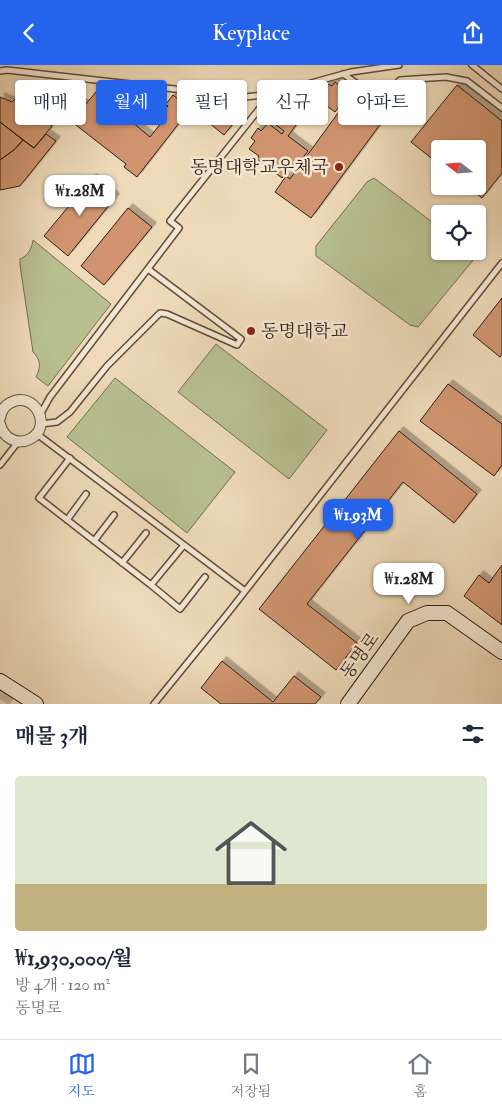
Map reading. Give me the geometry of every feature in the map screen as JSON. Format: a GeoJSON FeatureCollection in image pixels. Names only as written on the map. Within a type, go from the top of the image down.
{"type":"FeatureCollection","features":[{"type":"Feature","properties":{"kind":"main road","name":"동명로"},"geometry":{"type":"LineString","coordinates":[[348,704],[408,621],[427,613],[447,613],[502,652]]}},
{"type":"Feature","properties":{"kind":"main road"},"geometry":{"type":"LineString","coordinates":[[0,681],[36,704]]}},
{"type":"Feature","properties":{"kind":"street"},"geometry":{"type":"LineString","coordinates":[[21,400],[33,404],[39,424],[32,439],[18,442],[11,440],[0,422],[4,403],[21,400]]}},
{"type":"Feature","properties":{"kind":"lane"},"geometry":{"type":"LineString","coordinates":[[321,80],[343,74],[399,65]]}},
{"type":"Feature","properties":{"kind":"lane"},"geometry":{"type":"LineString","coordinates":[[472,65],[502,89]]}},
{"type":"Feature","properties":{"kind":"lane"},"geometry":{"type":"LineString","coordinates":[[0,71],[16,71],[245,97],[257,96]]}},
{"type":"Feature","properties":{"kind":"lane"},"geometry":{"type":"LineString","coordinates":[[343,74],[381,100],[400,80],[446,77],[467,81],[502,108]]}},
{"type":"Feature","properties":{"kind":"lane"},"geometry":{"type":"LineString","coordinates":[[39,424],[49,399],[179,228],[170,221],[257,112]]}},
{"type":"Feature","properties":{"kind":"lane"},"geometry":{"type":"LineString","coordinates":[[154,704],[502,263]]}},
{"type":"Feature","properties":{"kind":"lane"},"geometry":{"type":"LineString","coordinates":[[39,424],[57,422],[70,412],[107,365],[160,313],[167,314],[237,345],[241,339],[148,269]]}},
{"type":"Feature","properties":{"kind":"lane"},"geometry":{"type":"LineString","coordinates":[[33,404],[49,399]]}},
{"type":"Feature","properties":{"kind":"lane"},"geometry":{"type":"LineString","coordinates":[[39,424],[70,458],[245,591]]}},
{"type":"Feature","properties":{"kind":"lane"},"geometry":{"type":"LineString","coordinates":[[0,465],[18,442]]}},
{"type":"Feature","properties":{"kind":"lane"},"geometry":{"type":"LineString","coordinates":[[70,458],[39,498],[152,585],[180,609],[205,577]]}},
{"type":"Feature","properties":{"kind":"lane"},"geometry":{"type":"LineString","coordinates":[[67,520],[86,494]]}},
{"type":"Feature","properties":{"kind":"lane"},"geometry":{"type":"LineString","coordinates":[[94,541],[114,515]]}},
{"type":"Feature","properties":{"kind":"lane"},"geometry":{"type":"LineString","coordinates":[[122,563],[146,533]]}},
{"type":"Feature","properties":{"kind":"lane"},"geometry":{"type":"LineString","coordinates":[[152,585],[184,545]]}},
{"type":"Feature","properties":{"kind":"green space"},"geometry":{"type":"Polygon","coordinates":[[[374,178],[431,221],[431,260],[473,260],[418,327],[410,325],[316,256],[316,246],[367,182],[374,178]]]}},
{"type":"Feature","properties":{"kind":"green space"},"geometry":{"type":"Polygon","coordinates":[[[33,240],[111,304],[48,386],[36,377],[39,364],[38,358],[33,352],[20,265],[20,259],[29,251],[33,240]]]}},
{"type":"Feature","properties":{"kind":"green space"},"geometry":{"type":"Polygon","coordinates":[[[216,344],[327,430],[289,479],[178,392],[216,344]]]}},
{"type":"Feature","properties":{"kind":"green space"},"geometry":{"type":"Polygon","coordinates":[[[115,378],[235,472],[187,533],[67,437],[115,378]]]}},
{"type":"Feature","properties":{"kind":"building"},"geometry":{"type":"Polygon","coordinates":[[[335,82],[338,84],[338,108],[335,112],[328,107],[328,84],[332,86],[335,82]]]}},
{"type":"Feature","properties":{"kind":"building"},"geometry":{"type":"Polygon","coordinates":[[[457,85],[502,121],[502,173],[486,193],[486,140],[431,140],[431,158],[411,142],[457,85]]]}},
{"type":"Feature","properties":{"kind":"building"},"geometry":{"type":"Polygon","coordinates":[[[96,92],[96,125],[136,125],[150,137],[160,125],[167,125],[167,103],[173,95],[177,98],[178,125],[137,177],[124,167],[126,164],[76,125],[86,125],[86,104],[96,92]]]}},
{"type":"Feature","properties":{"kind":"building"},"geometry":{"type":"Polygon","coordinates":[[[0,97],[12,102],[15,99],[15,125],[52,126],[34,148],[0,122],[0,97]]]}},
{"type":"Feature","properties":{"kind":"building"},"geometry":{"type":"Polygon","coordinates":[[[338,113],[338,125],[380,125],[311,218],[275,192],[286,176],[290,179],[338,113]]]}},
{"type":"Feature","properties":{"kind":"building"},"geometry":{"type":"Polygon","coordinates":[[[0,122],[23,140],[15,149],[0,160],[0,122]]]}},
{"type":"Feature","properties":{"kind":"building"},"geometry":{"type":"Polygon","coordinates":[[[212,125],[232,125],[224,135],[212,125]]]}},
{"type":"Feature","properties":{"kind":"building"},"geometry":{"type":"Polygon","coordinates":[[[266,125],[271,125],[282,134],[284,131],[276,125],[296,125],[288,136],[308,151],[296,167],[292,164],[282,178],[257,159],[259,156],[249,149],[255,141],[251,138],[258,128],[261,131],[266,125]]]}},
{"type":"Feature","properties":{"kind":"building"},"geometry":{"type":"Polygon","coordinates":[[[46,134],[56,141],[20,186],[0,190],[0,160],[15,149],[23,140],[34,148],[46,134]]]}},
{"type":"Feature","properties":{"kind":"building"},"geometry":{"type":"Polygon","coordinates":[[[92,178],[115,198],[68,256],[44,236],[92,178]]]}},
{"type":"Feature","properties":{"kind":"building"},"geometry":{"type":"Polygon","coordinates":[[[128,208],[152,227],[104,285],[81,266],[128,208]]]}},
{"type":"Feature","properties":{"kind":"building"},"geometry":{"type":"Polygon","coordinates":[[[502,298],[502,354],[500,357],[473,335],[502,298]]]}},
{"type":"Feature","properties":{"kind":"building"},"geometry":{"type":"Polygon","coordinates":[[[448,384],[502,424],[502,465],[494,476],[420,421],[448,384]]]}},
{"type":"Feature","properties":{"kind":"building"},"geometry":{"type":"Polygon","coordinates":[[[399,431],[477,494],[454,523],[403,482],[307,604],[357,643],[336,670],[259,609],[399,431]]]}},
{"type":"Feature","properties":{"kind":"building"},"geometry":{"type":"Polygon","coordinates":[[[502,565],[502,625],[464,596],[479,575],[489,583],[502,565]]]}},
{"type":"Feature","properties":{"kind":"building"},"geometry":{"type":"Polygon","coordinates":[[[222,661],[273,702],[294,676],[321,697],[315,704],[221,704],[201,688],[222,661]]]}},
{"type":"Feature","properties":{"kind":"tunnel"},"geometry":{"type":"LineString","coordinates":[[0,690],[22,704]]}},
{"type":"Feature","properties":{"kind":"place","name":"동명대학교우체국"},"geometry":{"type":"Point","coordinates":[339,167]}},
{"type":"Feature","properties":{"kind":"place","name":"동명대학교"},"geometry":{"type":"Point","coordinates":[251,331]}}]}
